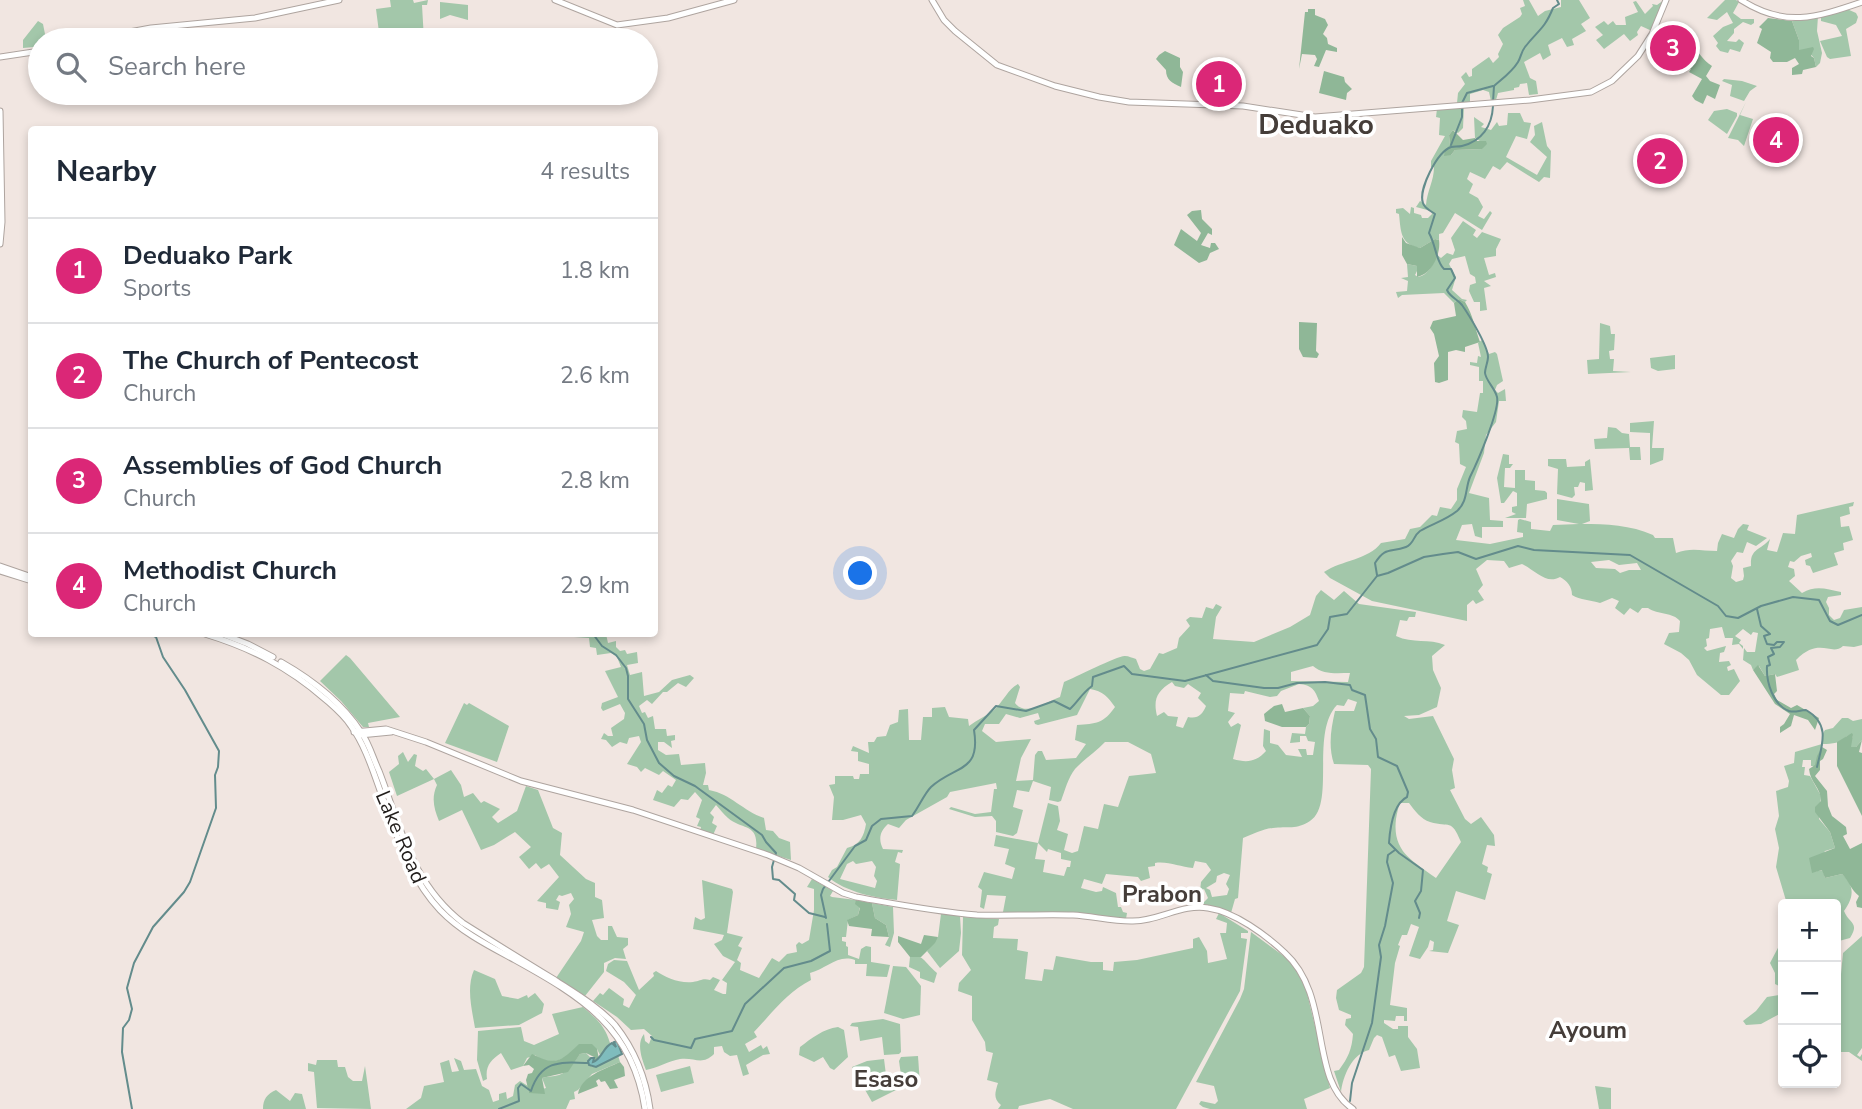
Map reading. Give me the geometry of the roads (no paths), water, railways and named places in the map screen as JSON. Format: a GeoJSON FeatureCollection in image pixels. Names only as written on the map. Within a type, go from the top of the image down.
{"type":"FeatureCollection","features":[{"type":"Feature","properties":{"kind":"street"},"geometry":{"type":"LineString","coordinates":[[150,28],[255,18],[339,0]]}},
{"type":"Feature","properties":{"kind":"street"},"geometry":{"type":"LineString","coordinates":[[555,0],[617,25],[668,18],[734,0]]}},
{"type":"Feature","properties":{"kind":"street"},"geometry":{"type":"LineString","coordinates":[[932,0],[944,20],[997,65],[1055,86],[1105,98],[1157,104],[1244,106],[1315,117],[1574,96],[1605,86],[1623,73],[1638,56],[1652,34],[1666,0]]}},
{"type":"Feature","properties":{"kind":"street"},"geometry":{"type":"LineString","coordinates":[[1741,0],[1767,14],[1795,19],[1862,2]]}},
{"type":"Feature","properties":{"kind":"street"},"geometry":{"type":"LineString","coordinates":[[0,57],[28,53]]}},
{"type":"Feature","properties":{"kind":"street"},"geometry":{"type":"LineString","coordinates":[[0,111],[0,244]]}},
{"type":"Feature","properties":{"kind":"street"},"geometry":{"type":"LineString","coordinates":[[0,569],[28,578]]}},
{"type":"Feature","properties":{"kind":"street","name":"Lake Road"},"geometry":{"type":"LineString","coordinates":[[214,637],[248,648],[295,674],[337,710],[358,733]]}},
{"type":"Feature","properties":{"kind":"street","name":"Lake Road"},"geometry":{"type":"LineString","coordinates":[[230,637],[254,646],[298,671],[340,706],[358,733],[412,860],[435,898],[463,923],[592,1005],[610,1020],[642,1075],[647,1109]]}},
{"type":"Feature","properties":{"kind":"street"},"geometry":{"type":"LineString","coordinates":[[358,733],[391,732],[426,742],[521,781],[633,810],[768,855],[856,897],[975,915],[1077,915],[1134,921],[1151,920],[1199,907],[1222,912],[1274,944],[1298,967],[1312,993],[1333,1088],[1353,1109]]}},
{"type":"Feature","properties":{"kind":"water"},"geometry":{"type":"Polygon","coordinates":[[[617,1041],[622,1054],[596,1067],[589,1065],[591,1058],[594,1058],[593,1062],[596,1060],[612,1043],[616,1047],[614,1042],[617,1041]]]}},
{"type":"Feature","properties":{"kind":"waterway"},"geometry":{"type":"LineString","coordinates":[[1493,102],[1494,86],[1516,66],[1524,49],[1544,26],[1553,8],[1559,4],[1557,0]]}},
{"type":"Feature","properties":{"kind":"waterway"},"geometry":{"type":"LineString","coordinates":[[1462,103],[1467,93],[1493,86]]}},
{"type":"Feature","properties":{"kind":"waterway"},"geometry":{"type":"LineString","coordinates":[[1377,575],[1375,563],[1382,554],[1409,546],[1420,531],[1461,507],[1495,413],[1497,397],[1485,373],[1488,359],[1485,346],[1465,310],[1447,290],[1455,278],[1451,269],[1444,269],[1439,262],[1429,233],[1435,214],[1425,206],[1422,197],[1426,181],[1440,156],[1451,147],[1469,144],[1485,132],[1491,120],[1493,106]]}},
{"type":"Feature","properties":{"kind":"waterway"},"geometry":{"type":"LineString","coordinates":[[1451,145],[1462,117],[1462,107]]}},
{"type":"Feature","properties":{"kind":"waterway"},"geometry":{"type":"LineString","coordinates":[[826,918],[821,895],[823,889],[855,846],[866,840],[872,826],[881,819],[912,816],[931,787],[970,761],[974,754],[974,730],[996,706],[1026,711],[1054,701],[1070,709],[1092,686],[1093,677],[1124,666],[1132,674],[1185,681],[1317,645],[1328,629],[1330,617],[1347,614],[1377,576],[1424,557],[1458,552],[1476,559],[1518,546],[1534,550],[1630,555],[1718,606],[1726,616],[1738,618],[1761,606],[1793,597],[1819,600],[1830,621],[1838,625],[1862,615]]}},
{"type":"Feature","properties":{"kind":"waterway"},"geometry":{"type":"LineString","coordinates":[[1757,609],[1761,626],[1770,634],[1764,636],[1767,644],[1784,642],[1780,647],[1771,648],[1774,654],[1768,657],[1768,679],[1775,698],[1789,711],[1806,710],[1822,728],[1817,767]]}},
{"type":"Feature","properties":{"kind":"waterway"},"geometry":{"type":"LineString","coordinates":[[132,1109],[122,1052],[123,1028],[132,1009],[127,988],[134,963],[153,927],[190,882],[216,808],[215,775],[219,751],[163,657],[156,637]]}},
{"type":"Feature","properties":{"kind":"waterway"},"geometry":{"type":"LineString","coordinates":[[595,637],[626,668],[628,699],[644,724],[647,740],[659,763],[762,835],[776,853],[772,867],[773,879],[779,880],[795,894],[794,900],[809,913],[825,917]]}},
{"type":"Feature","properties":{"kind":"waterway"},"geometry":{"type":"LineString","coordinates":[[1206,675],[1213,681],[1264,688],[1325,682],[1350,685],[1352,690],[1365,695],[1378,757],[1397,766],[1408,792],[1395,811],[1389,843],[1423,870],[1421,891],[1415,901],[1420,913],[1419,918]]}},
{"type":"Feature","properties":{"kind":"waterway"},"geometry":{"type":"LineString","coordinates":[[1350,1101],[1352,1083],[1372,1023],[1381,957],[1379,945],[1393,883],[1387,862],[1388,855],[1395,850]]}},
{"type":"Feature","properties":{"kind":"waterway"},"geometry":{"type":"LineString","coordinates":[[651,1037],[691,1048],[695,1039],[732,1031],[745,1004],[784,968],[811,961],[830,951],[827,924]]}},
{"type":"Feature","properties":{"kind":"waterway"},"geometry":{"type":"LineString","coordinates":[[499,1109],[519,1101],[518,1088],[521,1084],[531,1091],[540,1073],[546,1068],[560,1063],[588,1063]]}},
{"type":"Feature","properties":{"kind":"place","name":"Assemblies of God Church"},"geometry":{"type":"Point","coordinates":[1673,48]}},
{"type":"Feature","properties":{"kind":"place","name":"Deduako Park"},"geometry":{"type":"Point","coordinates":[1219,84]}},
{"type":"Feature","properties":{"kind":"place","name":"Methodist Church"},"geometry":{"type":"Point","coordinates":[1776,140]}},
{"type":"Feature","properties":{"kind":"place","name":"The Church of Pentecost"},"geometry":{"type":"Point","coordinates":[1660,161]}},
{"type":"Feature","properties":{"kind":"district","name":"Deduako"},"geometry":{"type":"Point","coordinates":[1316,124]}},
{"type":"Feature","properties":{"kind":"district","name":"Prabon"},"geometry":{"type":"Point","coordinates":[1162,894]}},
{"type":"Feature","properties":{"kind":"district","name":"Ayoum"},"geometry":{"type":"Point","coordinates":[1588,1030]}},
{"type":"Feature","properties":{"kind":"district","name":"Esaso"},"geometry":{"type":"Point","coordinates":[886,1079]}}]}
